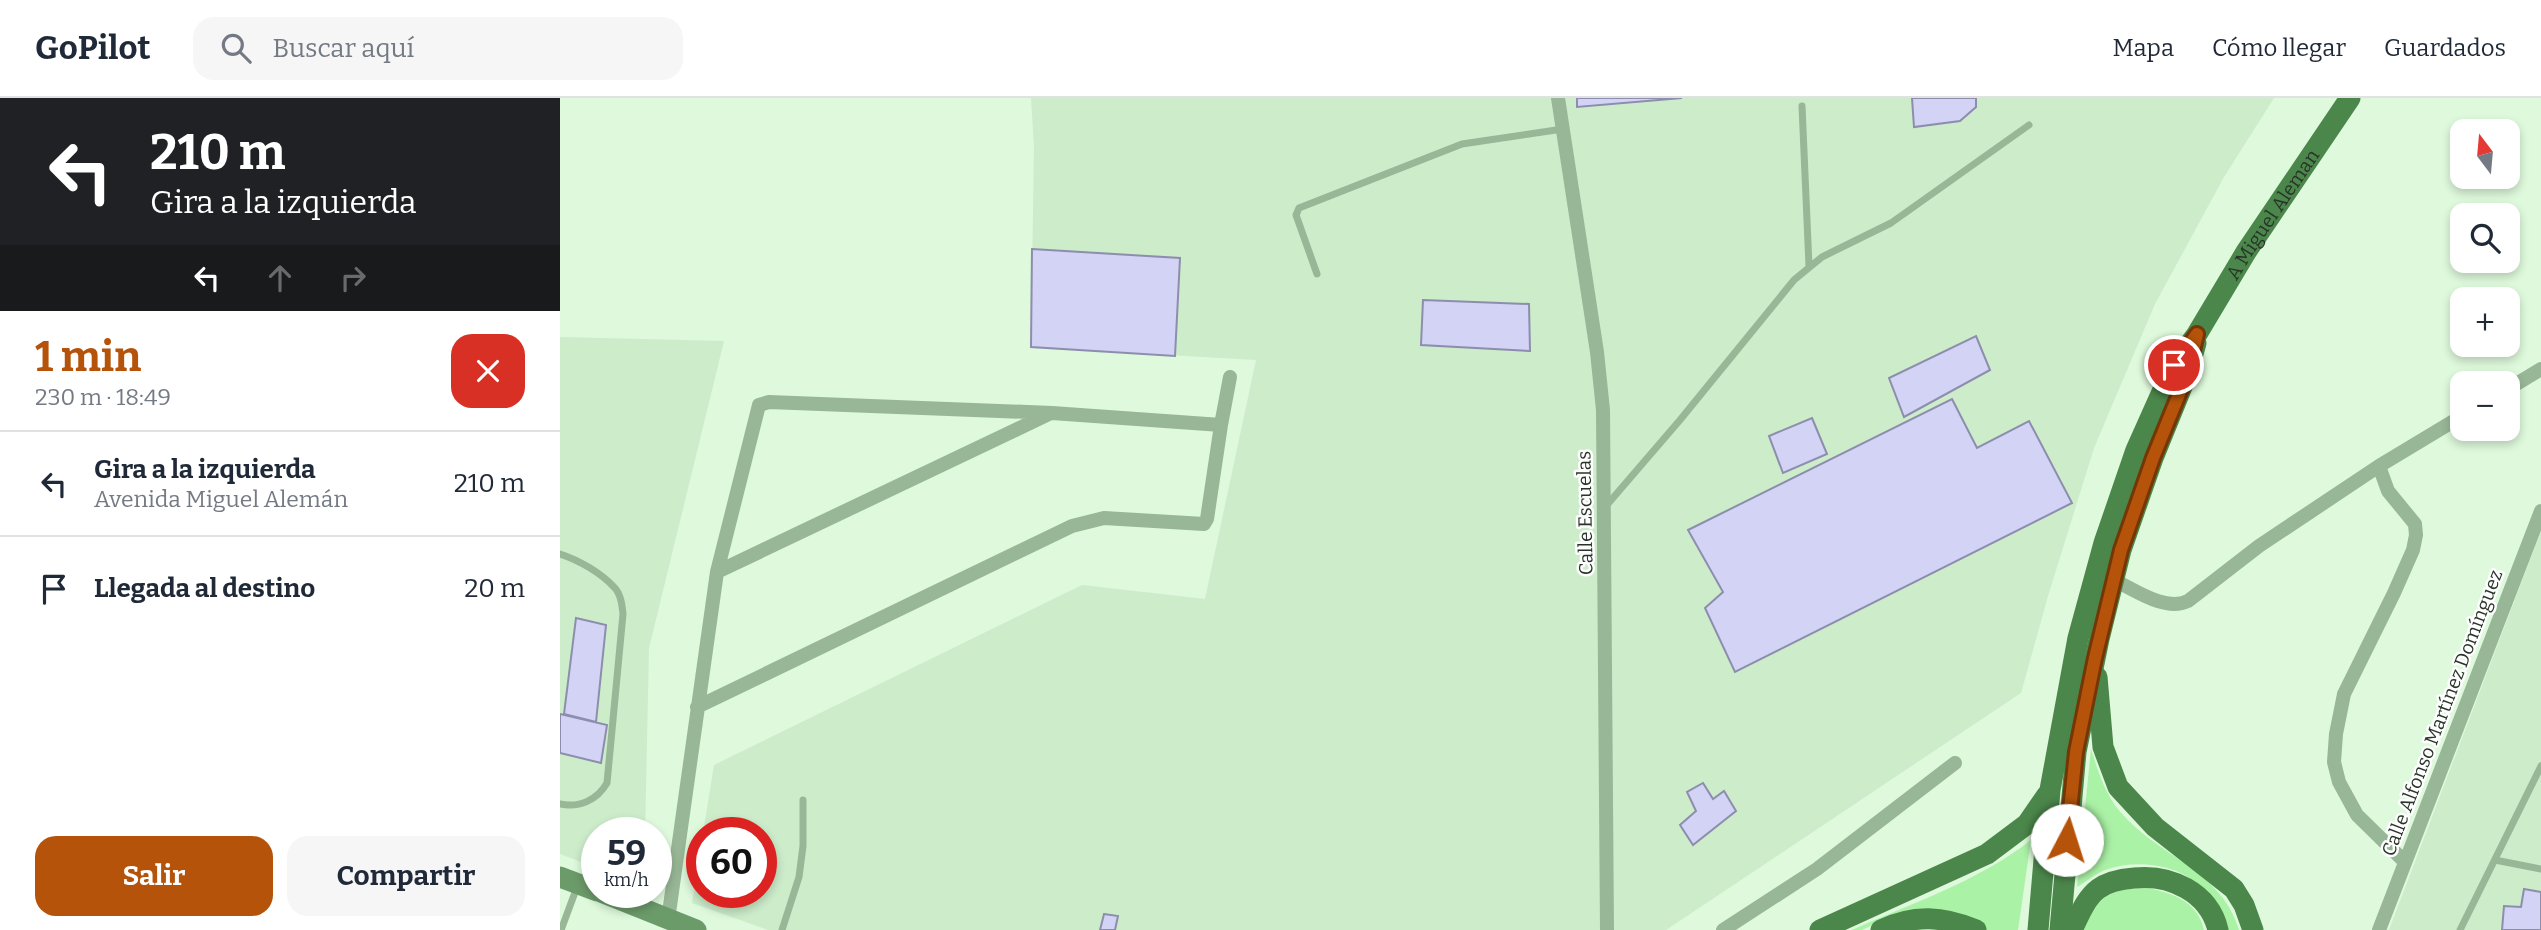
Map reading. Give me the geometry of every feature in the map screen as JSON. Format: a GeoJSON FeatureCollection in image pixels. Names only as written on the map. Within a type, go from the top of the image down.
{"type":"FeatureCollection","features":[{"type":"Feature","properties":{"kind":"main road","name":"A Miguel Aleman"},"geometry":{"type":"LineString","coordinates":[[2144,454],[2188,372],[2197,334],[2246,252],[2339,110],[2350,98]]}},
{"type":"Feature","properties":{"kind":"main road"},"geometry":{"type":"LineString","coordinates":[[2060,930],[2076,752],[2095,658],[2144,454]]}},
{"type":"Feature","properties":{"kind":"main road"},"geometry":{"type":"LineString","coordinates":[[2038,930],[2050,790],[2078,638],[2104,543],[2144,454]]}},
{"type":"Feature","properties":{"kind":"main road"},"geometry":{"type":"LineString","coordinates":[[2095,658],[2103,747],[2118,787],[2155,827],[2234,889],[2244,905],[2253,930]]}},
{"type":"Feature","properties":{"kind":"main road"},"geometry":{"type":"LineString","coordinates":[[1820,930],[1987,854],[2027,824],[2050,790]]}},
{"type":"Feature","properties":{"kind":"main road"},"geometry":{"type":"LineString","coordinates":[[2071,930],[2098,889],[2118,879],[2150,876],[2181,885],[2194,893],[2207,906],[2218,930]]}},
{"type":"Feature","properties":{"kind":"main road"},"geometry":{"type":"LineString","coordinates":[[638,908],[696,930]]}},
{"type":"Feature","properties":{"kind":"main road"},"geometry":{"type":"LineString","coordinates":[[1881,930],[1899,921],[1928,917],[1959,923],[1976,930]]}},
{"type":"Feature","properties":{"kind":"street","name":"Calle Escuelas"},"geometry":{"type":"LineString","coordinates":[[1558,98],[1597,352],[1603,410],[1607,930]]}},
{"type":"Feature","properties":{"kind":"street"},"geometry":{"type":"LineString","coordinates":[[2520,382],[2541,369]]}},
{"type":"Feature","properties":{"kind":"street"},"geometry":{"type":"LineString","coordinates":[[697,707],[1072,526],[1104,518],[1204,524],[1230,377]]}},
{"type":"Feature","properties":{"kind":"street"},"geometry":{"type":"LineString","coordinates":[[668,920],[716,572],[756,411],[762,403],[1052,413],[1221,425]]}},
{"type":"Feature","properties":{"kind":"street"},"geometry":{"type":"LineString","coordinates":[[716,572],[1052,413]]}},
{"type":"Feature","properties":{"kind":"street"},"geometry":{"type":"LineString","coordinates":[[2114,580],[2166,604],[2179,605],[2188,601],[2259,546],[2379,466],[2450,423]]}},
{"type":"Feature","properties":{"kind":"street"},"geometry":{"type":"LineString","coordinates":[[2379,466],[2388,491],[2415,524],[2416,535],[2413,550],[2394,593],[2344,694],[2334,761],[2339,782],[2357,815],[2405,862]]}},
{"type":"Feature","properties":{"kind":"street","name":"Calle Alfonso Martínez Domínguez"},"geometry":{"type":"LineString","coordinates":[[2379,930],[2541,511]]}},
{"type":"Feature","properties":{"kind":"street"},"geometry":{"type":"LineString","coordinates":[[1723,930],[1817,869],[1955,763]]}},
{"type":"Feature","properties":{"kind":"street"},"geometry":{"type":"LineString","coordinates":[[1607,915],[1619,930]]}},
{"type":"Feature","properties":{"kind":"lane"},"geometry":{"type":"LineString","coordinates":[[1802,106],[1809,266]]}},
{"type":"Feature","properties":{"kind":"lane"},"geometry":{"type":"LineString","coordinates":[[1605,507],[1794,280],[1809,266],[1892,223],[2029,125]]}},
{"type":"Feature","properties":{"kind":"lane"},"geometry":{"type":"LineString","coordinates":[[1317,274],[1296,215],[1299,208],[1462,144],[1563,129]]}},
{"type":"Feature","properties":{"kind":"lane"},"geometry":{"type":"LineString","coordinates":[[560,554],[583,564],[615,588],[620,596],[623,614],[607,783],[600,795],[580,805],[560,804]]}},
{"type":"Feature","properties":{"kind":"lane"},"geometry":{"type":"LineString","coordinates":[[2460,930],[2541,766]]}},
{"type":"Feature","properties":{"kind":"lane"},"geometry":{"type":"LineString","coordinates":[[782,930],[799,877],[803,846],[803,800]]}},
{"type":"Feature","properties":{"kind":"lane"},"geometry":{"type":"LineString","coordinates":[[2495,859],[2541,869]]}},
{"type":"Feature","properties":{"kind":"lane"},"geometry":{"type":"LineString","coordinates":[[561,930],[581,892]]}},
{"type":"Feature","properties":{"kind":"shaded area"},"geometry":{"type":"Polygon","coordinates":[[[1031,98],[2274,98],[2224,177],[2155,304],[2094,448],[2021,693],[1666,930],[768,930],[706,908],[777,908],[777,817],[706,817],[714,765],[1082,585],[1205,599],[1256,360],[1031,347],[1034,147],[1031,98]]]}},
{"type":"Feature","properties":{"kind":"shaded area"},"geometry":{"type":"Polygon","coordinates":[[[560,337],[724,341],[649,648],[645,817],[581,817],[581,862],[560,854],[560,337]]]}},
{"type":"Feature","properties":{"kind":"shaded area"},"geometry":{"type":"Polygon","coordinates":[[[2541,531],[2541,930],[2389,930],[2541,531]]]}},
{"type":"Feature","properties":{"kind":"green space"},"geometry":{"type":"Polygon","coordinates":[[[2091,749],[2104,785],[2118,810],[2156,844],[2206,880],[2231,910],[2239,930],[2227,930],[2211,901],[2196,883],[2185,875],[2159,866],[2118,866],[2101,872],[2077,887],[2091,749]]]}},
{"type":"Feature","properties":{"kind":"green space"},"geometry":{"type":"Polygon","coordinates":[[[2031,840],[2018,930],[1984,930],[1883,920],[1862,930],[1852,930],[1990,868],[2031,840]]]}},
{"type":"Feature","properties":{"kind":"green space"},"geometry":{"type":"Polygon","coordinates":[[[2142,887],[2162,891],[2188,904],[2200,919],[2204,930],[2080,930],[2098,900],[2118,891],[2142,887]]]}},
{"type":"Feature","properties":{"kind":"building"},"geometry":{"type":"Polygon","coordinates":[[[1577,98],[1682,98],[1577,107],[1577,98]]]}},
{"type":"Feature","properties":{"kind":"building"},"geometry":{"type":"Polygon","coordinates":[[[1912,98],[1976,98],[1976,107],[1960,121],[1914,127],[1912,98]]]}},
{"type":"Feature","properties":{"kind":"building"},"geometry":{"type":"Polygon","coordinates":[[[1032,249],[1180,258],[1175,356],[1031,347],[1032,249]]]}},
{"type":"Feature","properties":{"kind":"building"},"geometry":{"type":"Polygon","coordinates":[[[1423,300],[1529,304],[1530,351],[1421,345],[1423,300]]]}},
{"type":"Feature","properties":{"kind":"building"},"geometry":{"type":"Polygon","coordinates":[[[1976,336],[1990,370],[1904,417],[1889,378],[1976,336]]]}},
{"type":"Feature","properties":{"kind":"building"},"geometry":{"type":"Polygon","coordinates":[[[1952,399],[1977,448],[2029,421],[2072,503],[1735,672],[1705,608],[1723,592],[1688,530],[1952,399]]]}},
{"type":"Feature","properties":{"kind":"building"},"geometry":{"type":"Polygon","coordinates":[[[1812,418],[1827,454],[1783,473],[1769,436],[1812,418]]]}},
{"type":"Feature","properties":{"kind":"building"},"geometry":{"type":"Polygon","coordinates":[[[576,618],[606,625],[596,722],[564,714],[576,618]]]}},
{"type":"Feature","properties":{"kind":"building"},"geometry":{"type":"Polygon","coordinates":[[[560,714],[607,725],[601,763],[560,753],[560,714]]]}},
{"type":"Feature","properties":{"kind":"building"},"geometry":{"type":"Polygon","coordinates":[[[1703,783],[1713,799],[1724,791],[1736,811],[1693,845],[1680,825],[1696,811],[1687,792],[1703,783]]]}},
{"type":"Feature","properties":{"kind":"building"},"geometry":{"type":"Polygon","coordinates":[[[2524,889],[2541,892],[2541,930],[2502,930],[2504,906],[2521,907],[2524,889]]]}},
{"type":"Feature","properties":{"kind":"building"},"geometry":{"type":"Polygon","coordinates":[[[1104,914],[1118,916],[1115,930],[1100,930],[1104,914]]]}},
{"type":"Feature","properties":{"kind":"route"},"geometry":{"type":"LineString","coordinates":[[2067,840],[2076,752],[2121,550],[2153,458],[2188,372],[2197,334],[2174,365]]}}]}
